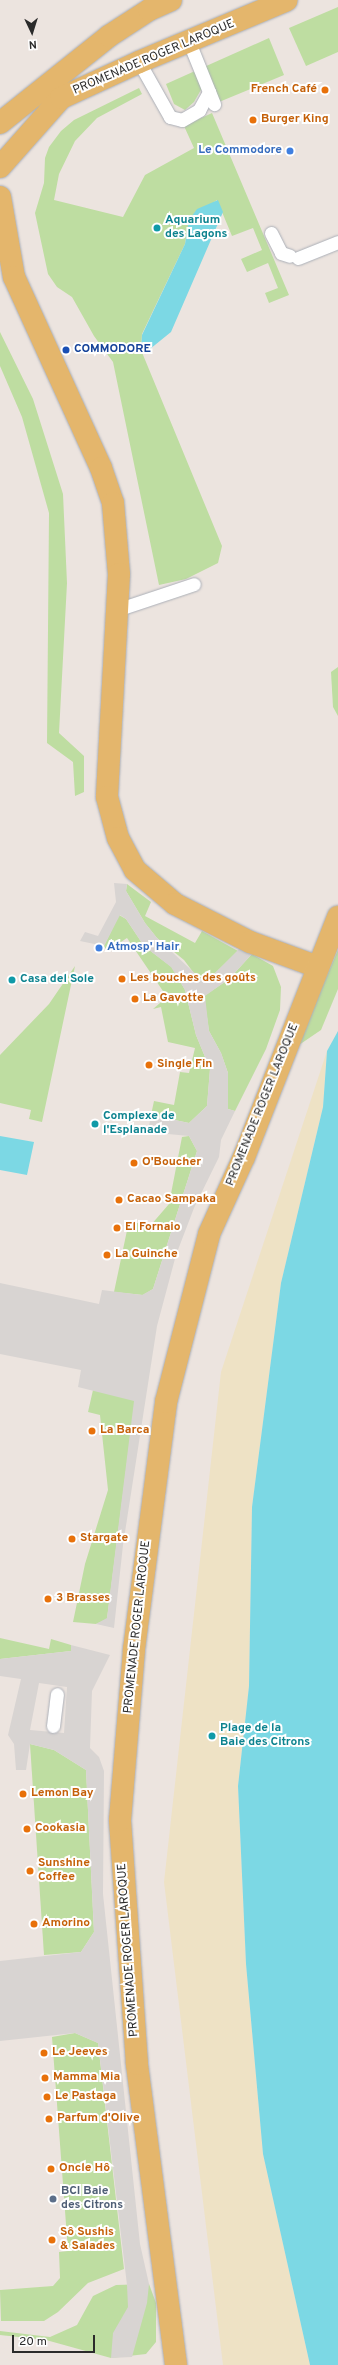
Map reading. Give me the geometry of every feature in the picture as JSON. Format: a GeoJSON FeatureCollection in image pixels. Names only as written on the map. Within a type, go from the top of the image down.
{"type":"FeatureCollection","features":[{"type":"Feature","properties":{"kind":"main road","name":"PROMENADE ROGER LAROQUE"},"geometry":{"type":"LineString","coordinates":[[0,123],[109,36],[149,10],[171,0]]}},
{"type":"Feature","properties":{"kind":"main road","name":"PROMENADE ROGER LAROQUE"},"geometry":{"type":"LineString","coordinates":[[0,167],[60,98],[139,62],[287,0]]}},
{"type":"Feature","properties":{"kind":"main road"},"geometry":{"type":"LineString","coordinates":[[0,197],[14,277]]}},
{"type":"Feature","properties":{"kind":"main road"},"geometry":{"type":"LineString","coordinates":[[0,256],[14,277],[101,468],[113,503],[119,554],[107,797],[116,833],[135,870],[175,904],[250,942],[318,967]]}},
{"type":"Feature","properties":{"kind":"main road","name":"PROMENADE ROGER LAROQUE"},"geometry":{"type":"LineString","coordinates":[[176,2365],[136,2064],[120,1820],[134,1649],[166,1402],[209,1234],[244,1156],[338,917]]}},
{"type":"Feature","properties":{"kind":"lane"},"geometry":{"type":"LineString","coordinates":[[189,42],[214,104]]}},
{"type":"Feature","properties":{"kind":"lane"},"geometry":{"type":"LineString","coordinates":[[139,62],[170,117],[182,120],[199,110],[209,92]]}},
{"type":"Feature","properties":{"kind":"lane"},"geometry":{"type":"LineString","coordinates":[[271,233],[281,253],[294,257],[338,242]]}},
{"type":"Feature","properties":{"kind":"lane"},"geometry":{"type":"LineString","coordinates":[[116,610],[194,584]]}},
{"type":"Feature","properties":{"kind":"lane"},"geometry":{"type":"LineString","coordinates":[[53,1726],[57,1694]]}},
{"type":"Feature","properties":{"kind":"green space"},"geometry":{"type":"Polygon","coordinates":[[[338,7],[338,52],[306,66],[289,28],[338,7]]]}},
{"type":"Feature","properties":{"kind":"green space"},"geometry":{"type":"Polygon","coordinates":[[[269,38],[284,75],[219,102],[204,67],[269,38]]]}},
{"type":"Feature","properties":{"kind":"green space"},"geometry":{"type":"Polygon","coordinates":[[[195,71],[202,88],[194,102],[185,110],[174,104],[166,84],[195,71]]]}},
{"type":"Feature","properties":{"kind":"green space"},"geometry":{"type":"Polygon","coordinates":[[[139,88],[142,94],[97,118],[75,141],[59,174],[54,200],[123,217],[145,175],[194,148],[184,126],[212,113],[289,295],[269,303],[265,293],[278,288],[268,263],[247,272],[241,259],[262,250],[253,228],[232,236],[217,200],[189,220],[185,244],[142,334],[141,350],[222,546],[218,563],[186,579],[159,585],[113,362],[94,336],[72,297],[57,287],[48,274],[35,213],[44,183],[45,158],[49,147],[61,131],[74,120],[139,88]]]}},
{"type":"Feature","properties":{"kind":"green space"},"geometry":{"type":"Polygon","coordinates":[[[0,332],[33,399],[63,494],[67,583],[59,733],[84,756],[84,792],[75,796],[73,762],[47,743],[49,513],[22,417],[0,366],[0,332]]]}},
{"type":"Feature","properties":{"kind":"green space"},"geometry":{"type":"Polygon","coordinates":[[[338,667],[338,716],[333,707],[331,672],[338,667]]]}},
{"type":"Feature","properties":{"kind":"green space"},"geometry":{"type":"Polygon","coordinates":[[[127,884],[151,902],[145,916],[195,943],[202,931],[238,951],[211,977],[202,980],[196,976],[184,960],[157,938],[145,923],[126,891],[127,884]]]}},
{"type":"Feature","properties":{"kind":"green space"},"geometry":{"type":"Polygon","coordinates":[[[119,915],[126,919],[144,946],[173,968],[185,990],[196,1035],[210,1069],[207,1106],[189,1123],[151,1115],[154,1101],[174,1105],[180,1072],[189,1073],[195,1048],[168,1042],[161,1007],[153,1009],[167,997],[127,938],[107,951],[104,946],[119,915]]]}},
{"type":"Feature","properties":{"kind":"green space"},"geometry":{"type":"Polygon","coordinates":[[[338,950],[338,989],[321,1030],[296,1047],[338,950]]]}},
{"type":"Feature","properties":{"kind":"green space"},"geometry":{"type":"Polygon","coordinates":[[[252,954],[273,966],[281,987],[280,1010],[266,1049],[235,1111],[228,1109],[228,1073],[221,1053],[209,1031],[204,996],[229,979],[252,954]]]}},
{"type":"Feature","properties":{"kind":"green space"},"geometry":{"type":"Polygon","coordinates":[[[75,966],[42,1122],[29,1119],[31,1110],[0,1103],[0,1055],[49,1004],[75,966]]]}},
{"type":"Feature","properties":{"kind":"green space"},"geometry":{"type":"Polygon","coordinates":[[[189,1136],[197,1151],[153,1289],[143,1295],[114,1292],[129,1221],[150,1226],[169,1204],[182,1137],[189,1136]]]}},
{"type":"Feature","properties":{"kind":"green space"},"geometry":{"type":"Polygon","coordinates":[[[93,1390],[135,1400],[107,1619],[96,1624],[73,1622],[85,1564],[108,1490],[100,1415],[88,1412],[93,1390]]]}},
{"type":"Feature","properties":{"kind":"green space"},"geometry":{"type":"Polygon","coordinates":[[[0,1638],[49,1649],[51,1639],[71,1645],[71,1651],[0,1659],[0,1638]]]}},
{"type":"Feature","properties":{"kind":"green space"},"geometry":{"type":"Polygon","coordinates":[[[30,1744],[54,1750],[86,1770],[94,1932],[81,1952],[44,1955],[30,1744]]]}},
{"type":"Feature","properties":{"kind":"green space"},"geometry":{"type":"Polygon","coordinates":[[[75,2033],[98,2043],[124,2269],[88,2283],[58,2312],[44,2321],[1,2321],[0,2290],[53,2286],[60,2278],[59,2252],[68,2251],[52,2037],[75,2033]]]}},
{"type":"Feature","properties":{"kind":"green space"},"geometry":{"type":"Polygon","coordinates":[[[149,2284],[156,2303],[156,2342],[146,2354],[111,2358],[46,2340],[0,2335],[0,2331],[50,2337],[77,2325],[93,2296],[116,2285],[149,2284]]]}},
{"type":"Feature","properties":{"kind":"sand","name":"Plage de la Baie des Citrons"},"geometry":{"type":"Polygon","coordinates":[[[327,1051],[323,1107],[281,1283],[252,1507],[249,1686],[238,1786],[246,1964],[263,2154],[310,2365],[223,2365],[164,1882],[221,1372],[327,1051]]]}},
{"type":"Feature","properties":{"kind":"shaded area"},"geometry":{"type":"Polygon","coordinates":[[[114,883],[127,884],[126,891],[145,923],[157,938],[202,980],[211,977],[240,948],[252,954],[229,979],[205,996],[209,1031],[221,1053],[228,1073],[228,1109],[235,1111],[221,1140],[219,1157],[194,1208],[176,1255],[157,1326],[123,1545],[114,1628],[96,1624],[107,1618],[134,1401],[78,1387],[81,1370],[0,1354],[0,1283],[99,1304],[102,1290],[142,1295],[153,1289],[197,1151],[189,1136],[168,1134],[169,1129],[149,1126],[151,1115],[189,1123],[207,1106],[210,1069],[196,1035],[185,990],[171,967],[144,946],[126,919],[120,915],[104,946],[80,941],[85,932],[98,936],[116,902],[114,883]]]}},
{"type":"Feature","properties":{"kind":"shaded area"},"geometry":{"type":"Polygon","coordinates":[[[71,1645],[110,1655],[92,1691],[90,1748],[99,1757],[104,1771],[103,1894],[140,2244],[149,2284],[147,2303],[132,2357],[111,2358],[113,2333],[128,2307],[127,2285],[98,2043],[75,2033],[0,2041],[0,1961],[81,1952],[94,1932],[86,1770],[54,1750],[30,1744],[26,1770],[16,1770],[14,1744],[8,1735],[21,1679],[0,1676],[0,1659],[71,1651],[71,1645]],[[39,1683],[30,1730],[64,1733],[67,1687],[39,1683]]]}},
{"type":"Feature","properties":{"kind":"water"},"geometry":{"type":"Polygon","coordinates":[[[218,200],[223,212],[171,332],[150,349],[141,350],[142,335],[185,244],[189,220],[197,209],[218,200]]]}},
{"type":"Feature","properties":{"kind":"water"},"geometry":{"type":"Polygon","coordinates":[[[338,1031],[338,2365],[310,2365],[263,2154],[246,1964],[238,1786],[249,1686],[252,1507],[281,1283],[323,1107],[327,1051],[338,1031]]]}},
{"type":"Feature","properties":{"kind":"water"},"geometry":{"type":"Polygon","coordinates":[[[0,1136],[34,1142],[27,1175],[0,1170],[0,1136]]]}},
{"type":"Feature","properties":{"kind":"place","name":"French Café"},"geometry":{"type":"Point","coordinates":[325,90]}},
{"type":"Feature","properties":{"kind":"place","name":"Burger King"},"geometry":{"type":"Point","coordinates":[253,120]}},
{"type":"Feature","properties":{"kind":"place","name":"Le Commodore"},"geometry":{"type":"Point","coordinates":[290,151]}},
{"type":"Feature","properties":{"kind":"place","name":"Aquarium des Lagons"},"geometry":{"type":"Point","coordinates":[157,228]}},
{"type":"Feature","properties":{"kind":"place","name":"COMMODORE"},"geometry":{"type":"Point","coordinates":[66,350]}},
{"type":"Feature","properties":{"kind":"place","name":"Atmosp' Hair"},"geometry":{"type":"Point","coordinates":[99,948]}},
{"type":"Feature","properties":{"kind":"place","name":"Les bouches des goûts"},"geometry":{"type":"Point","coordinates":[122,979]}},
{"type":"Feature","properties":{"kind":"place","name":"Casa del Sole"},"geometry":{"type":"Point","coordinates":[12,980]}},
{"type":"Feature","properties":{"kind":"place","name":"La Gavotte"},"geometry":{"type":"Point","coordinates":[135,999]}},
{"type":"Feature","properties":{"kind":"place","name":"Single Fin"},"geometry":{"type":"Point","coordinates":[149,1065]}},
{"type":"Feature","properties":{"kind":"place","name":"Complexe de l'Esplanade"},"geometry":{"type":"Point","coordinates":[95,1124]}},
{"type":"Feature","properties":{"kind":"place","name":"O'Boucher"},"geometry":{"type":"Point","coordinates":[134,1163]}},
{"type":"Feature","properties":{"kind":"place","name":"Cacao Sampaka"},"geometry":{"type":"Point","coordinates":[119,1200]}},
{"type":"Feature","properties":{"kind":"place","name":"El Fornaio"},"geometry":{"type":"Point","coordinates":[117,1228]}},
{"type":"Feature","properties":{"kind":"place","name":"La Guinche"},"geometry":{"type":"Point","coordinates":[107,1255]}},
{"type":"Feature","properties":{"kind":"place","name":"La Barca"},"geometry":{"type":"Point","coordinates":[92,1431]}},
{"type":"Feature","properties":{"kind":"place","name":"Stargate"},"geometry":{"type":"Point","coordinates":[72,1539]}},
{"type":"Feature","properties":{"kind":"place","name":"3 Brasses"},"geometry":{"type":"Point","coordinates":[48,1599]}},
{"type":"Feature","properties":{"kind":"place","name":"Plage de la Baie des Citrons"},"geometry":{"type":"Point","coordinates":[212,1736]}},
{"type":"Feature","properties":{"kind":"place","name":"Lemon Bay"},"geometry":{"type":"Point","coordinates":[23,1794]}},
{"type":"Feature","properties":{"kind":"place","name":"Cookasia"},"geometry":{"type":"Point","coordinates":[27,1829]}},
{"type":"Feature","properties":{"kind":"place","name":"Sunshine Coffee"},"geometry":{"type":"Point","coordinates":[30,1871]}},
{"type":"Feature","properties":{"kind":"place","name":"Amorino"},"geometry":{"type":"Point","coordinates":[34,1924]}},
{"type":"Feature","properties":{"kind":"place","name":"Le Jeeves"},"geometry":{"type":"Point","coordinates":[44,2053]}},
{"type":"Feature","properties":{"kind":"place","name":"Mamma Mia"},"geometry":{"type":"Point","coordinates":[45,2078]}},
{"type":"Feature","properties":{"kind":"place","name":"Le Pastaga"},"geometry":{"type":"Point","coordinates":[47,2097]}},
{"type":"Feature","properties":{"kind":"place","name":"Parfum d'Olive"},"geometry":{"type":"Point","coordinates":[49,2119]}},
{"type":"Feature","properties":{"kind":"place","name":"Oncle Hô"},"geometry":{"type":"Point","coordinates":[51,2169]}},
{"type":"Feature","properties":{"kind":"place","name":"BCI Baie des Citrons"},"geometry":{"type":"Point","coordinates":[53,2199]}},
{"type":"Feature","properties":{"kind":"place","name":"Sô Sushis & Salades"},"geometry":{"type":"Point","coordinates":[52,2240]}}]}
